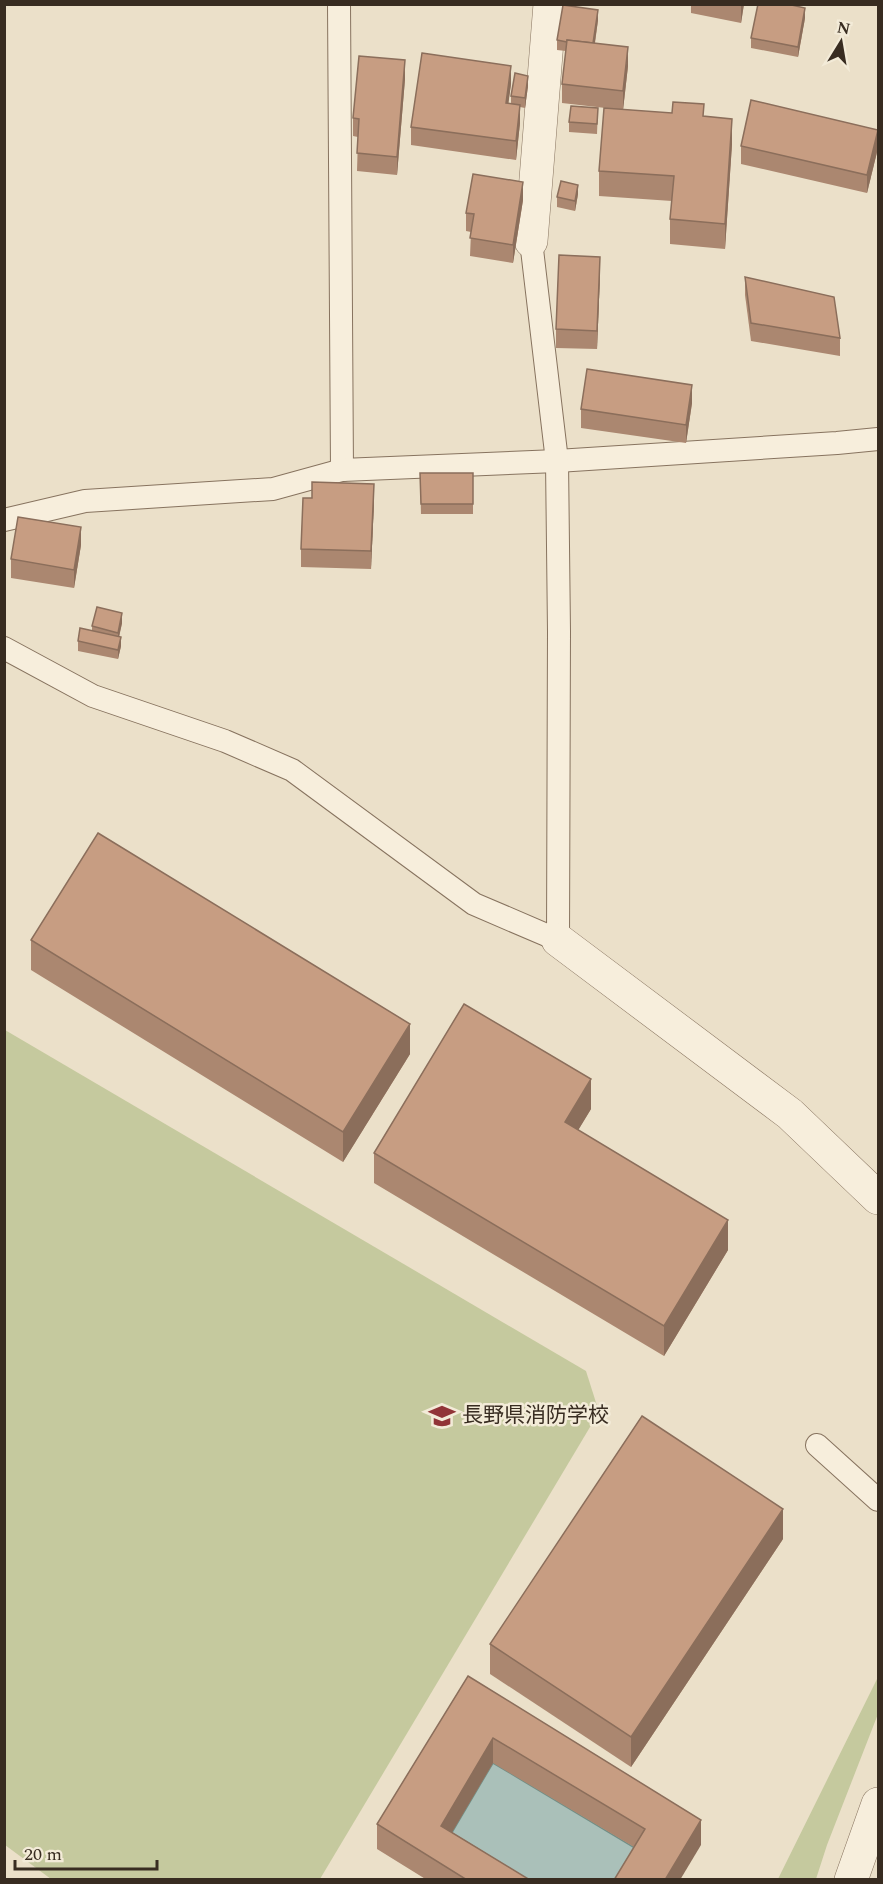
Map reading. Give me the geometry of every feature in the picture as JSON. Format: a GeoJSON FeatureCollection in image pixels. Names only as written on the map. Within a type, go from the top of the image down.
{"type":"FeatureCollection","features":[{"type":"Feature","properties":{"kind":"street"},"geometry":{"type":"LineString","coordinates":[[531,241],[550,4]]}},
{"type":"Feature","properties":{"kind":"street"},"geometry":{"type":"LineString","coordinates":[[558,940],[790,1114],[879,1198]]}},
{"type":"Feature","properties":{"kind":"street"},"geometry":{"type":"LineString","coordinates":[[851,1880],[879,1804]]}},
{"type":"Feature","properties":{"kind":"lane"},"geometry":{"type":"LineString","coordinates":[[339,4],[342,470]]}},
{"type":"Feature","properties":{"kind":"lane"},"geometry":{"type":"LineString","coordinates":[[4,648],[93,696],[225,741],[292,770],[474,904],[558,940],[560,631],[557,461],[531,241]]}},
{"type":"Feature","properties":{"kind":"lane"},"geometry":{"type":"LineString","coordinates":[[4,520],[85,501],[273,489],[342,470],[557,461],[837,444],[879,439]]}},
{"type":"Feature","properties":{"kind":"lane"},"geometry":{"type":"LineString","coordinates":[[817,1445],[879,1500]]}},
{"type":"Feature","properties":{"kind":"green space"},"geometry":{"type":"Polygon","coordinates":[[[5,1030],[586,1371],[599,1412],[320,1879],[51,1879],[5,1845],[5,1030]]]}},
{"type":"Feature","properties":{"kind":"green space"},"geometry":{"type":"Polygon","coordinates":[[[878,1677],[878,1714],[816,1879],[778,1879],[878,1677]]]}},
{"type":"Feature","properties":{"kind":"water"},"geometry":{"type":"Polygon","coordinates":[[[493,1763],[645,1854],[630,1879],[488,1880],[441,1851],[493,1763]]]}},
{"type":"Feature","properties":{"kind":"building"},"geometry":{"type":"Polygon","coordinates":[[[758,4],[787,4],[805,8],[798,47],[751,38],[758,4]]]}},
{"type":"Feature","properties":{"kind":"building"},"geometry":{"type":"Polygon","coordinates":[[[563,5],[598,10],[593,43],[557,40],[563,5]]]}},
{"type":"Feature","properties":{"kind":"building"},"geometry":{"type":"Polygon","coordinates":[[[567,40],[628,47],[623,91],[562,84],[567,40]]]}},
{"type":"Feature","properties":{"kind":"building"},"geometry":{"type":"Polygon","coordinates":[[[422,53],[511,66],[506,103],[520,105],[516,141],[411,127],[422,53]]]}},
{"type":"Feature","properties":{"kind":"building"},"geometry":{"type":"Polygon","coordinates":[[[359,56],[405,60],[397,157],[357,153],[359,119],[353,118],[359,56]]]}},
{"type":"Feature","properties":{"kind":"building"},"geometry":{"type":"Polygon","coordinates":[[[515,73],[528,76],[525,98],[511,96],[515,73]]]}},
{"type":"Feature","properties":{"kind":"building"},"geometry":{"type":"Polygon","coordinates":[[[751,100],[878,130],[867,175],[741,146],[751,100]]]}},
{"type":"Feature","properties":{"kind":"building"},"geometry":{"type":"Polygon","coordinates":[[[673,102],[704,104],[703,116],[732,119],[725,224],[670,219],[674,176],[599,171],[604,108],[672,113],[673,102]]]}},
{"type":"Feature","properties":{"kind":"building"},"geometry":{"type":"Polygon","coordinates":[[[571,106],[598,108],[597,124],[569,122],[571,106]]]}},
{"type":"Feature","properties":{"kind":"building"},"geometry":{"type":"Polygon","coordinates":[[[473,174],[523,182],[513,245],[470,238],[474,214],[466,213],[473,174]]]}},
{"type":"Feature","properties":{"kind":"building"},"geometry":{"type":"Polygon","coordinates":[[[561,181],[578,185],[575,201],[557,197],[561,181]]]}},
{"type":"Feature","properties":{"kind":"building"},"geometry":{"type":"Polygon","coordinates":[[[559,255],[600,257],[597,331],[556,329],[559,255]]]}},
{"type":"Feature","properties":{"kind":"building"},"geometry":{"type":"Polygon","coordinates":[[[745,277],[834,297],[840,338],[751,323],[745,277]]]}},
{"type":"Feature","properties":{"kind":"building"},"geometry":{"type":"Polygon","coordinates":[[[587,369],[692,385],[686,425],[581,409],[587,369]]]}},
{"type":"Feature","properties":{"kind":"building"},"geometry":{"type":"Polygon","coordinates":[[[420,473],[473,473],[473,504],[421,504],[420,473]]]}},
{"type":"Feature","properties":{"kind":"building"},"geometry":{"type":"Polygon","coordinates":[[[312,482],[374,484],[371,551],[301,549],[303,498],[312,498],[312,482]]]}},
{"type":"Feature","properties":{"kind":"building"},"geometry":{"type":"Polygon","coordinates":[[[18,517],[81,527],[74,570],[11,559],[18,517]]]}},
{"type":"Feature","properties":{"kind":"building"},"geometry":{"type":"Polygon","coordinates":[[[97,607],[122,613],[118,633],[92,626],[97,607]]]}},
{"type":"Feature","properties":{"kind":"building"},"geometry":{"type":"Polygon","coordinates":[[[80,628],[121,637],[118,650],[78,641],[80,628]]]}},
{"type":"Feature","properties":{"kind":"building"},"geometry":{"type":"Polygon","coordinates":[[[98,833],[410,1024],[343,1132],[31,940],[98,833]]]}},
{"type":"Feature","properties":{"kind":"building"},"geometry":{"type":"Polygon","coordinates":[[[464,1004],[591,1079],[565,1122],[728,1220],[664,1326],[374,1153],[464,1004]]]}},
{"type":"Feature","properties":{"kind":"building"},"geometry":{"type":"Polygon","coordinates":[[[642,1416],[783,1509],[631,1737],[490,1644],[642,1416]]]}},
{"type":"Feature","properties":{"kind":"building"},"geometry":{"type":"Polygon","coordinates":[[[468,1676],[701,1820],[665,1880],[614,1880],[645,1829],[493,1738],[441,1826],[530,1880],[467,1880],[377,1824],[468,1676]]]}},
{"type":"Feature","properties":{"kind":"place","name":"長野県消防学校"},"geometry":{"type":"Point","coordinates":[442,1416]}}]}
